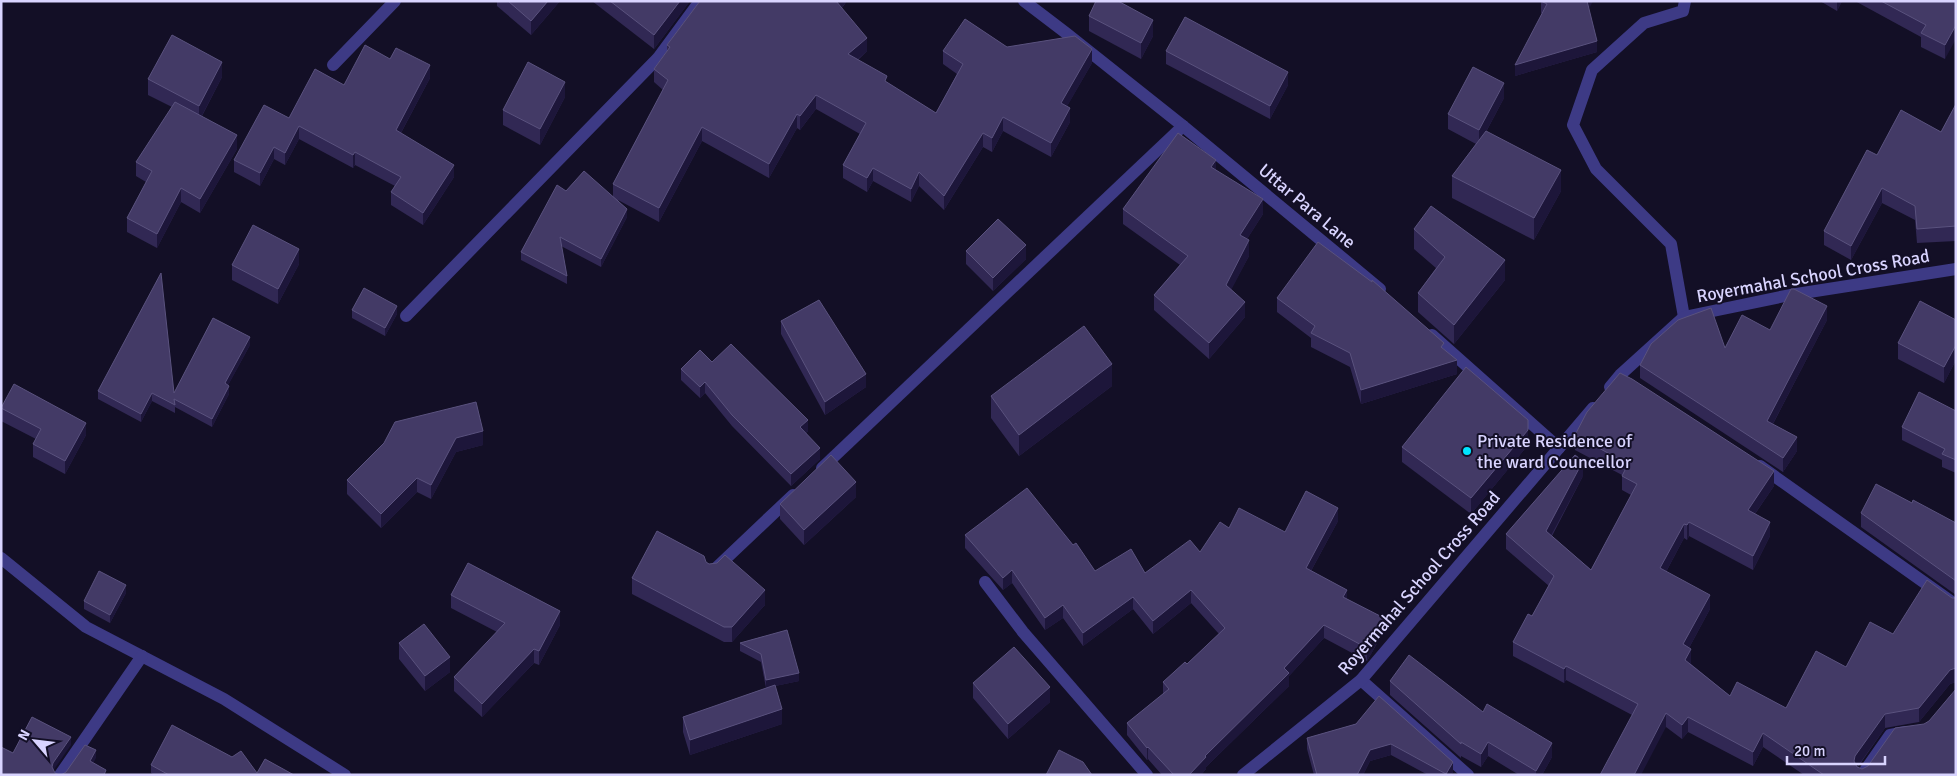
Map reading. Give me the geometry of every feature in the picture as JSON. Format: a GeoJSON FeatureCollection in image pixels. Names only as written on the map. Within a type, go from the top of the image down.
{"type":"FeatureCollection","features":[{"type":"Feature","properties":{"kind":"street"},"geometry":{"type":"LineString","coordinates":[[333,66],[395,1]]}},
{"type":"Feature","properties":{"kind":"street"},"geometry":{"type":"LineString","coordinates":[[406,316],[658,58],[700,1]]}},
{"type":"Feature","properties":{"kind":"street","name":"Uttar Para Lane"},"geometry":{"type":"LineString","coordinates":[[1024,1],[1183,126],[1388,296]]}},
{"type":"Feature","properties":{"kind":"street"},"geometry":{"type":"LineString","coordinates":[[1684,317],[1671,244],[1596,169],[1573,125],[1592,70],[1644,23],[1683,11],[1685,1]]}},
{"type":"Feature","properties":{"kind":"street"},"geometry":{"type":"LineString","coordinates":[[813,476],[1183,126]]}},
{"type":"Feature","properties":{"kind":"street","name":"Royermahal School Cross Road"},"geometry":{"type":"LineString","coordinates":[[1243,775],[1361,680],[1620,375],[1684,317],[1790,294],[1956,269]]}},
{"type":"Feature","properties":{"kind":"street"},"geometry":{"type":"LineString","coordinates":[[1425,329],[1559,448]]}},
{"type":"Feature","properties":{"kind":"street"},"geometry":{"type":"LineString","coordinates":[[1620,375],[1633,384]]}},
{"type":"Feature","properties":{"kind":"street"},"geometry":{"type":"LineString","coordinates":[[1746,457],[1956,604]]}},
{"type":"Feature","properties":{"kind":"street"},"geometry":{"type":"LineString","coordinates":[[712,572],[798,490]]}},
{"type":"Feature","properties":{"kind":"street"},"geometry":{"type":"LineString","coordinates":[[1,558],[86,627],[224,699],[345,775]]}},
{"type":"Feature","properties":{"kind":"street"},"geometry":{"type":"LineString","coordinates":[[985,582],[1023,632],[1147,775]]}},
{"type":"Feature","properties":{"kind":"street"},"geometry":{"type":"LineString","coordinates":[[60,775],[142,656]]}},
{"type":"Feature","properties":{"kind":"street"},"geometry":{"type":"LineString","coordinates":[[1361,680],[1468,775]]}},
{"type":"Feature","properties":{"kind":"street"},"geometry":{"type":"LineString","coordinates":[[1862,775],[1890,735],[1914,731]]}},
{"type":"Feature","properties":{"kind":"building"},"geometry":{"type":"Polygon","coordinates":[[[508,1],[548,1],[531,21],[508,1]]]}},
{"type":"Feature","properties":{"kind":"building"},"geometry":{"type":"Polygon","coordinates":[[[610,1],[680,1],[654,35],[610,1]]]}},
{"type":"Feature","properties":{"kind":"building"},"geometry":{"type":"Polygon","coordinates":[[[700,1],[836,1],[867,38],[848,54],[887,76],[885,81],[936,113],[963,64],[943,51],[965,19],[1007,47],[1075,36],[1092,49],[1061,103],[1070,108],[1051,143],[1003,117],[992,138],[983,133],[944,196],[919,172],[911,189],[873,168],[867,178],[843,165],[866,123],[816,95],[800,116],[797,114],[769,164],[702,127],[659,208],[613,184],[668,80],[654,69],[670,47],[667,45],[700,1]]]}},
{"type":"Feature","properties":{"kind":"building"},"geometry":{"type":"Polygon","coordinates":[[[1096,1],[1118,1],[1153,20],[1141,43],[1089,16],[1096,1]]]}},
{"type":"Feature","properties":{"kind":"building"},"geometry":{"type":"Polygon","coordinates":[[[1541,1],[1587,1],[1597,41],[1515,65],[1547,4],[1541,1]]]}},
{"type":"Feature","properties":{"kind":"building"},"geometry":{"type":"Polygon","coordinates":[[[1881,1],[1956,1],[1956,25],[1945,45],[1921,33],[1926,25],[1881,1]]]}},
{"type":"Feature","properties":{"kind":"building"},"geometry":{"type":"Polygon","coordinates":[[[1185,17],[1288,72],[1270,106],[1166,51],[1185,17]]]}},
{"type":"Feature","properties":{"kind":"building"},"geometry":{"type":"Polygon","coordinates":[[[172,35],[222,62],[199,106],[148,79],[172,35]]]}},
{"type":"Feature","properties":{"kind":"building"},"geometry":{"type":"Polygon","coordinates":[[[365,45],[390,59],[396,48],[430,65],[396,130],[454,165],[423,213],[391,192],[401,177],[355,152],[353,155],[299,126],[285,153],[274,147],[260,173],[234,160],[264,105],[289,118],[315,69],[344,85],[365,45]]]}},
{"type":"Feature","properties":{"kind":"building"},"geometry":{"type":"Polygon","coordinates":[[[528,62],[565,82],[540,129],[503,110],[528,62]]]}},
{"type":"Feature","properties":{"kind":"building"},"geometry":{"type":"Polygon","coordinates":[[[1473,67],[1504,83],[1479,130],[1448,114],[1473,67]]]}},
{"type":"Feature","properties":{"kind":"building"},"geometry":{"type":"Polygon","coordinates":[[[175,102],[237,135],[200,199],[181,188],[157,234],[127,218],[152,171],[136,162],[175,102]]]}},
{"type":"Feature","properties":{"kind":"building"},"geometry":{"type":"Polygon","coordinates":[[[1956,104],[1956,226],[1917,229],[1915,206],[1882,188],[1851,246],[1824,231],[1867,150],[1877,155],[1901,110],[1941,132],[1956,104]]]}},
{"type":"Feature","properties":{"kind":"building"},"geometry":{"type":"Polygon","coordinates":[[[1486,131],[1561,170],[1534,218],[1452,176],[1486,131]]]}},
{"type":"Feature","properties":{"kind":"building"},"geometry":{"type":"Polygon","coordinates":[[[1178,133],[1216,160],[1211,167],[1263,199],[1240,235],[1249,240],[1226,285],[1245,302],[1209,343],[1154,295],[1188,256],[1123,209],[1178,133]]]}},
{"type":"Feature","properties":{"kind":"building"},"geometry":{"type":"Polygon","coordinates":[[[584,171],[627,209],[601,259],[560,237],[567,276],[521,252],[557,185],[566,191],[584,171]]]}},
{"type":"Feature","properties":{"kind":"building"},"geometry":{"type":"Polygon","coordinates":[[[1431,206],[1505,260],[1454,325],[1418,293],[1445,257],[1414,229],[1431,206]]]}},
{"type":"Feature","properties":{"kind":"building"},"geometry":{"type":"Polygon","coordinates":[[[998,219],[1026,245],[993,278],[966,251],[998,219]]]}},
{"type":"Feature","properties":{"kind":"building"},"geometry":{"type":"Polygon","coordinates":[[[253,225],[299,249],[278,289],[232,265],[253,225]]]}},
{"type":"Feature","properties":{"kind":"building"},"geometry":{"type":"Polygon","coordinates":[[[1318,242],[1372,282],[1372,280],[1444,343],[1441,347],[1457,360],[1361,390],[1350,353],[1311,333],[1315,326],[1277,298],[1318,242]]]}},
{"type":"Feature","properties":{"kind":"building"},"geometry":{"type":"Polygon","coordinates":[[[161,273],[174,393],[213,318],[250,337],[225,383],[229,386],[212,419],[174,399],[175,405],[152,393],[141,414],[98,391],[161,273]]]}},
{"type":"Feature","properties":{"kind":"building"},"geometry":{"type":"Polygon","coordinates":[[[364,288],[397,306],[385,328],[352,310],[364,288]]]}},
{"type":"Feature","properties":{"kind":"building"},"geometry":{"type":"Polygon","coordinates":[[[1791,289],[1827,306],[1767,421],[1797,437],[1783,458],[1640,365],[1651,344],[1678,320],[1711,308],[1725,348],[1742,315],[1770,330],[1791,289]]]}},
{"type":"Feature","properties":{"kind":"building"},"geometry":{"type":"Polygon","coordinates":[[[819,300],[866,374],[825,402],[781,321],[819,300]]]}},
{"type":"Feature","properties":{"kind":"building"},"geometry":{"type":"Polygon","coordinates":[[[1920,301],[1956,320],[1956,345],[1944,367],[1898,343],[1920,301]]]}},
{"type":"Feature","properties":{"kind":"building"},"geometry":{"type":"Polygon","coordinates":[[[1084,326],[1112,364],[1019,435],[991,396],[1084,326]]]}},
{"type":"Feature","properties":{"kind":"building"},"geometry":{"type":"Polygon","coordinates":[[[731,344],[808,420],[800,427],[820,448],[791,474],[732,415],[705,382],[700,387],[681,369],[700,350],[712,362],[731,344]]]}},
{"type":"Feature","properties":{"kind":"building","name":"Private Residence of the ward Councellor"},"geometry":{"type":"Polygon","coordinates":[[[1466,367],[1528,420],[1528,430],[1471,498],[1402,447],[1466,367]]]}},
{"type":"Feature","properties":{"kind":"building"},"geometry":{"type":"Polygon","coordinates":[[[1620,373],[1774,471],[1748,510],[1770,522],[1753,556],[1689,522],[1687,525],[1684,524],[1660,568],[1710,595],[1683,644],[1691,649],[1685,660],[1730,696],[1737,682],[1786,708],[1816,651],[1846,667],[1870,622],[1893,634],[1927,580],[1952,598],[1956,598],[1956,668],[1950,670],[1919,708],[1885,714],[1855,756],[1854,761],[1857,767],[1862,769],[1868,766],[1895,728],[1924,724],[1929,721],[1956,689],[1956,775],[1824,775],[1763,733],[1753,752],[1688,717],[1682,725],[1666,713],[1634,775],[1600,775],[1638,704],[1566,666],[1564,669],[1513,642],[1528,614],[1532,616],[1554,576],[1506,534],[1575,455],[1583,461],[1546,531],[1591,570],[1637,484],[1622,476],[1628,464],[1575,435],[1587,412],[1620,373]]]}},
{"type":"Feature","properties":{"kind":"building"},"geometry":{"type":"Polygon","coordinates":[[[14,384],[86,423],[65,461],[33,444],[41,429],[1,408],[14,384]]]}},
{"type":"Feature","properties":{"kind":"building"},"geometry":{"type":"Polygon","coordinates":[[[1919,392],[1956,411],[1956,460],[1942,454],[1945,449],[1902,427],[1919,392]]]}},
{"type":"Feature","properties":{"kind":"building"},"geometry":{"type":"Polygon","coordinates":[[[476,402],[483,431],[456,438],[431,485],[417,478],[381,514],[347,480],[384,443],[395,422],[476,402]]]}},
{"type":"Feature","properties":{"kind":"building"},"geometry":{"type":"Polygon","coordinates":[[[831,455],[856,482],[804,530],[780,504],[831,455]]]}},
{"type":"Feature","properties":{"kind":"building"},"geometry":{"type":"Polygon","coordinates":[[[1876,484],[1912,503],[1913,500],[1956,523],[1956,581],[1861,513],[1876,484]]]}},
{"type":"Feature","properties":{"kind":"building"},"geometry":{"type":"Polygon","coordinates":[[[1027,488],[1073,545],[1076,543],[1095,571],[1131,549],[1145,573],[1190,540],[1200,552],[1220,522],[1229,528],[1239,508],[1285,532],[1306,491],[1338,508],[1306,568],[1347,590],[1343,597],[1384,618],[1367,648],[1324,625],[1284,668],[1289,673],[1205,756],[1189,775],[1174,775],[1147,748],[1127,723],[1169,689],[1163,682],[1185,662],[1187,664],[1225,628],[1191,590],[1153,621],[1133,597],[1083,633],[1063,605],[1045,618],[1012,570],[1003,578],[965,535],[1027,488]]]}},
{"type":"Feature","properties":{"kind":"building"},"geometry":{"type":"Polygon","coordinates":[[[657,531],[704,556],[709,564],[717,563],[725,555],[765,590],[732,627],[724,627],[632,578],[657,531]]]}},
{"type":"Feature","properties":{"kind":"building"},"geometry":{"type":"Polygon","coordinates":[[[468,563],[560,611],[539,651],[534,649],[482,704],[454,677],[505,623],[451,595],[468,563]]]}},
{"type":"Feature","properties":{"kind":"building"},"geometry":{"type":"Polygon","coordinates":[[[99,571],[126,585],[110,615],[84,601],[99,571]]]}},
{"type":"Feature","properties":{"kind":"building"},"geometry":{"type":"Polygon","coordinates":[[[424,624],[450,657],[425,676],[399,643],[424,624]]]}},
{"type":"Feature","properties":{"kind":"building"},"geometry":{"type":"Polygon","coordinates":[[[787,630],[799,673],[766,680],[761,654],[740,643],[787,630]]]}},
{"type":"Feature","properties":{"kind":"building"},"geometry":{"type":"Polygon","coordinates":[[[1014,647],[1050,687],[1008,724],[973,683],[1014,647]]]}},
{"type":"Feature","properties":{"kind":"building"},"geometry":{"type":"Polygon","coordinates":[[[1409,655],[1483,712],[1487,704],[1552,743],[1536,771],[1488,742],[1481,754],[1461,742],[1461,744],[1390,681],[1409,655]]]}},
{"type":"Feature","properties":{"kind":"building"},"geometry":{"type":"Polygon","coordinates":[[[775,685],[782,709],[690,740],[683,717],[775,685]]]}},
{"type":"Feature","properties":{"kind":"building"},"geometry":{"type":"Polygon","coordinates":[[[1379,696],[1453,762],[1446,774],[1391,744],[1370,750],[1357,775],[1317,775],[1307,738],[1356,724],[1379,696]]]}},
{"type":"Feature","properties":{"kind":"building"},"geometry":{"type":"Polygon","coordinates":[[[32,717],[71,737],[53,763],[52,767],[55,773],[59,775],[1,775],[1,747],[13,753],[32,717]]]}},
{"type":"Feature","properties":{"kind":"building"},"geometry":{"type":"Polygon","coordinates":[[[172,725],[232,757],[241,751],[257,773],[265,759],[294,775],[169,775],[151,765],[172,725]]]}},
{"type":"Feature","properties":{"kind":"building"},"geometry":{"type":"Polygon","coordinates":[[[85,745],[96,750],[90,761],[106,770],[104,775],[61,775],[66,772],[85,745]]]}},
{"type":"Feature","properties":{"kind":"building"},"geometry":{"type":"Polygon","coordinates":[[[1059,750],[1083,762],[1092,775],[1046,775],[1059,750]]]}},
{"type":"Feature","properties":{"kind":"place","name":"Private Residence of the ward Councellor"},"geometry":{"type":"Point","coordinates":[1467,451]}}]}
